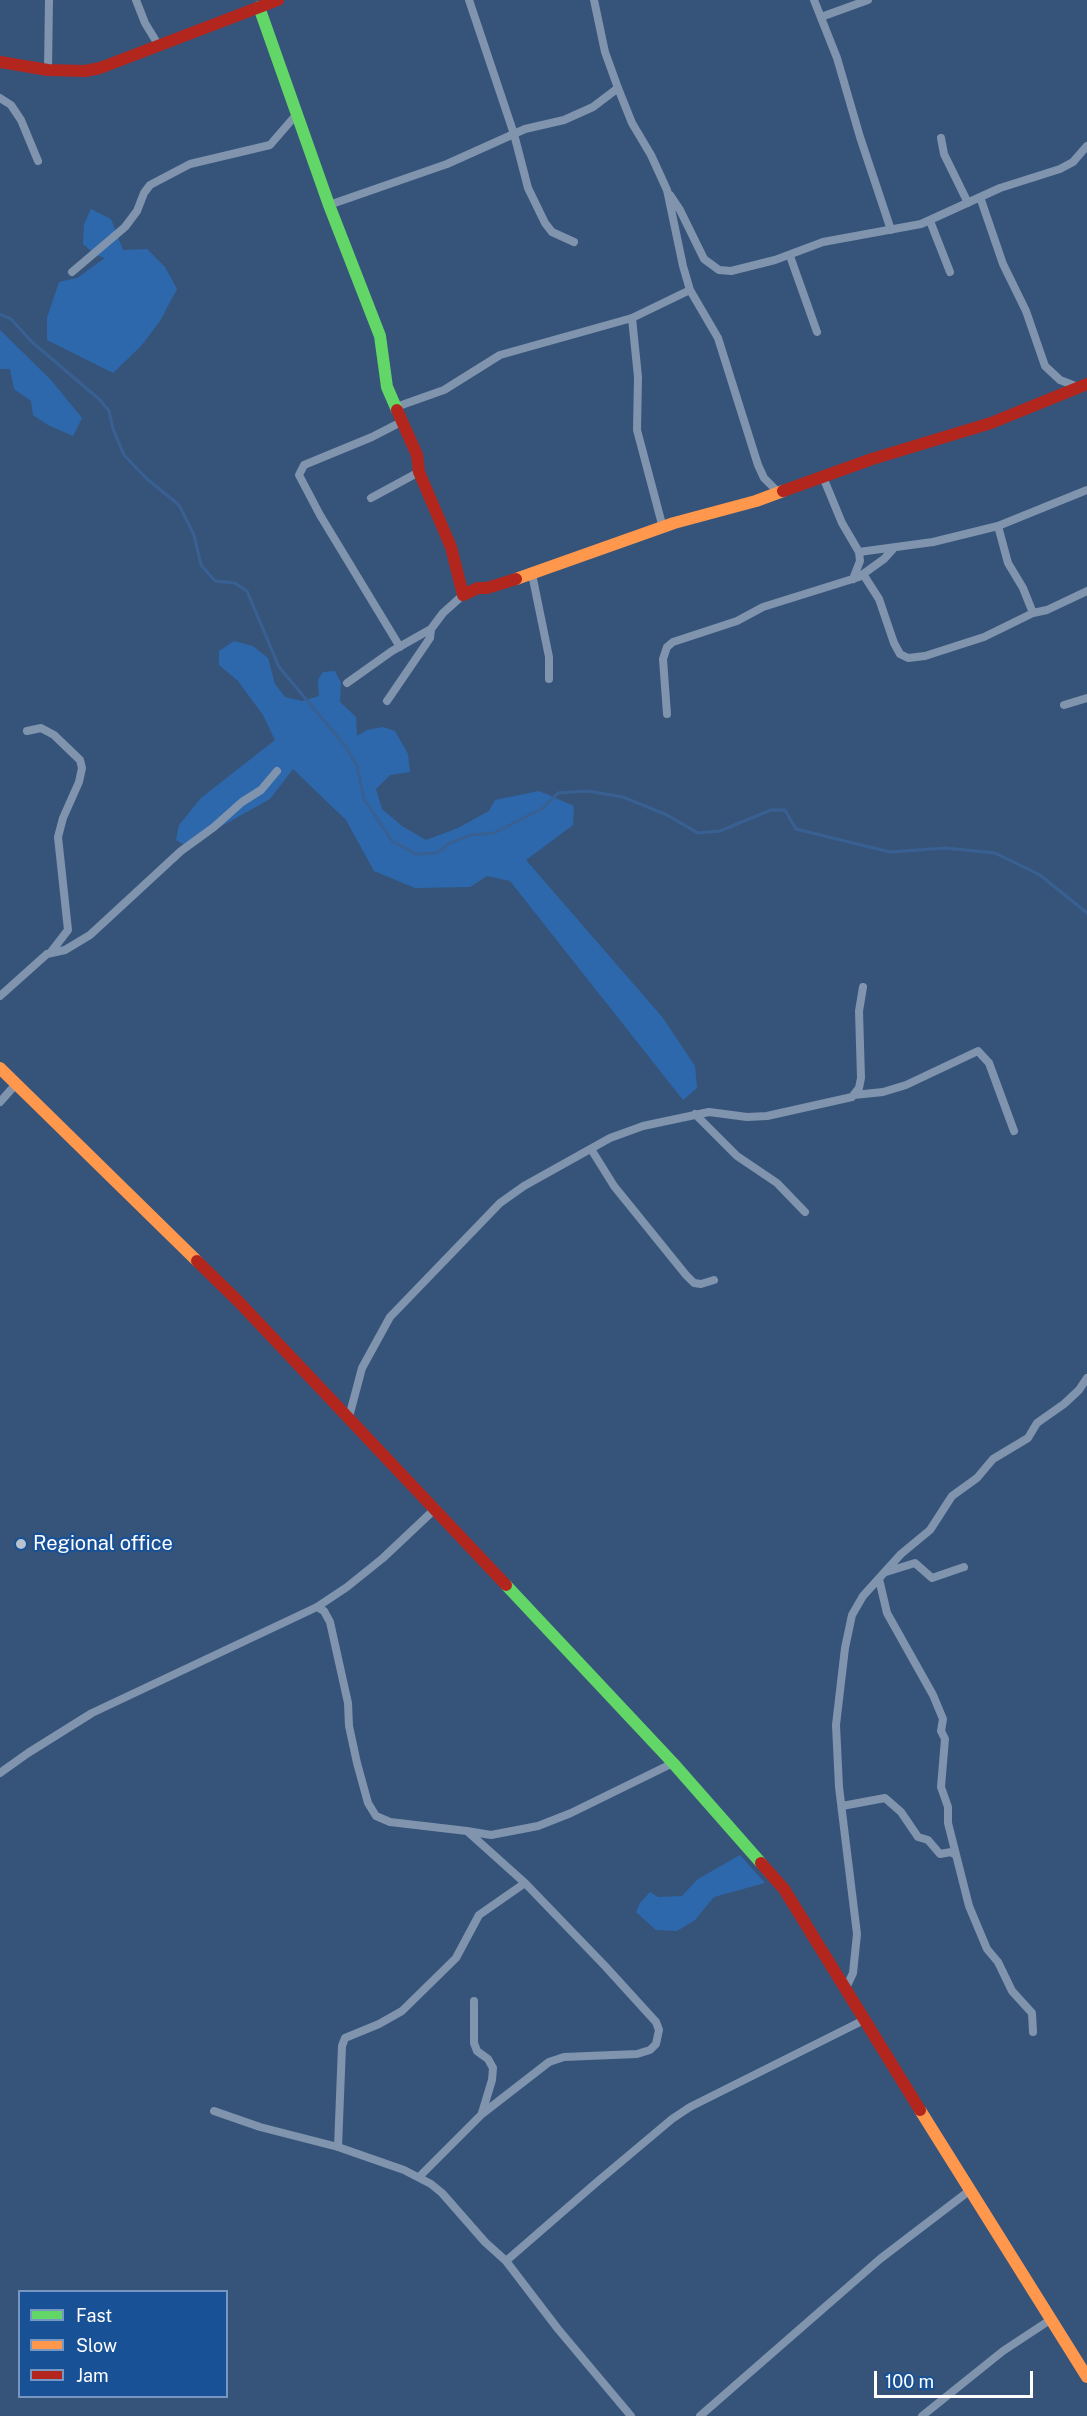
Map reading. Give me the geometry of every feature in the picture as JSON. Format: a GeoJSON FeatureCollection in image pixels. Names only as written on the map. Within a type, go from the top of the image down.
{"type":"FeatureCollection","features":[{"type":"Feature","properties":{"kind":"street"},"geometry":{"type":"LineString","coordinates":[[48,70],[49,0]]}},
{"type":"Feature","properties":{"kind":"street"},"geometry":{"type":"LineString","coordinates":[[136,0],[159,46]]}},
{"type":"Feature","properties":{"kind":"street"},"geometry":{"type":"LineString","coordinates":[[0,62],[48,70],[85,71],[100,68],[278,0]]}},
{"type":"Feature","properties":{"kind":"street"},"geometry":{"type":"LineString","coordinates":[[469,0],[514,134],[528,188],[545,223],[552,232],[574,242]]}},
{"type":"Feature","properties":{"kind":"street"},"geometry":{"type":"LineString","coordinates":[[594,0],[598,10],[605,52],[632,123],[680,210],[699,251],[710,265],[719,270],[731,271],[790,256],[823,242],[930,221],[1020,180],[1060,169],[1086,151]]}},
{"type":"Feature","properties":{"kind":"street"},"geometry":{"type":"LineString","coordinates":[[814,0],[837,58],[891,230]]}},
{"type":"Feature","properties":{"kind":"street"},"geometry":{"type":"LineString","coordinates":[[821,17],[868,0]]}},
{"type":"Feature","properties":{"kind":"street"},"geometry":{"type":"LineString","coordinates":[[259,8],[329,205],[380,336],[387,387],[417,455],[419,472],[451,547],[463,595]]}},
{"type":"Feature","properties":{"kind":"street"},"geometry":{"type":"LineString","coordinates":[[329,205],[447,164],[514,134],[564,120],[593,107],[618,88]]}},
{"type":"Feature","properties":{"kind":"street"},"geometry":{"type":"LineString","coordinates":[[0,98],[11,105],[21,120],[39,161]]}},
{"type":"Feature","properties":{"kind":"street"},"geometry":{"type":"LineString","coordinates":[[72,272],[125,226],[137,211],[150,185],[190,164],[270,145],[296,115]]}},
{"type":"Feature","properties":{"kind":"street"},"geometry":{"type":"LineString","coordinates":[[941,138],[944,154],[968,203]]}},
{"type":"Feature","properties":{"kind":"street"},"geometry":{"type":"LineString","coordinates":[[667,190],[682,266],[690,290],[718,338],[758,465],[764,478],[779,493]]}},
{"type":"Feature","properties":{"kind":"street"},"geometry":{"type":"LineString","coordinates":[[980,197],[1003,264],[1026,311],[1045,366],[1060,380],[1083,386]]}},
{"type":"Feature","properties":{"kind":"street"},"geometry":{"type":"LineString","coordinates":[[930,221],[950,272]]}},
{"type":"Feature","properties":{"kind":"street"},"geometry":{"type":"LineString","coordinates":[[790,256],[817,332]]}},
{"type":"Feature","properties":{"kind":"street"},"geometry":{"type":"LineString","coordinates":[[396,407],[444,390],[500,355],[632,318],[690,290]]}},
{"type":"Feature","properties":{"kind":"street"},"geometry":{"type":"LineString","coordinates":[[632,318],[638,377],[637,430],[663,528]]}},
{"type":"Feature","properties":{"kind":"street"},"geometry":{"type":"LineString","coordinates":[[387,701],[413,660],[425,646],[432,629],[443,613],[463,595],[478,588],[488,588],[532,574],[663,528],[779,493],[902,450],[991,423],[1083,386]]}},
{"type":"Feature","properties":{"kind":"street"},"geometry":{"type":"LineString","coordinates":[[400,647],[320,516],[299,475],[304,465],[372,437],[403,421]]}},
{"type":"Feature","properties":{"kind":"street"},"geometry":{"type":"LineString","coordinates":[[371,498],[419,472]]}},
{"type":"Feature","properties":{"kind":"street"},"geometry":{"type":"LineString","coordinates":[[823,477],[842,523],[859,552],[860,561],[853,579]]}},
{"type":"Feature","properties":{"kind":"street"},"geometry":{"type":"LineString","coordinates":[[859,552],[893,549],[998,526],[1087,490]]}},
{"type":"Feature","properties":{"kind":"street"},"geometry":{"type":"LineString","coordinates":[[998,526],[1008,563],[1023,588],[1033,613]]}},
{"type":"Feature","properties":{"kind":"street"},"geometry":{"type":"LineString","coordinates":[[667,714],[663,659],[667,647],[680,640],[737,621],[763,607],[853,579],[884,559],[893,549]]}},
{"type":"Feature","properties":{"kind":"street"},"geometry":{"type":"LineString","coordinates":[[532,574],[549,657],[549,679]]}},
{"type":"Feature","properties":{"kind":"street"},"geometry":{"type":"LineString","coordinates":[[863,574],[879,599],[894,643],[900,654],[908,658],[925,656],[975,640],[1087,591]]}},
{"type":"Feature","properties":{"kind":"street"},"geometry":{"type":"LineString","coordinates":[[346,683],[432,629]]}},
{"type":"Feature","properties":{"kind":"street"},"geometry":{"type":"LineString","coordinates":[[1064,705],[1087,698]]}},
{"type":"Feature","properties":{"kind":"street"},"geometry":{"type":"LineString","coordinates":[[0,996],[51,952],[68,930],[58,837],[82,768],[80,760],[54,735],[41,728],[27,731]]}},
{"type":"Feature","properties":{"kind":"street"},"geometry":{"type":"LineString","coordinates":[[51,952],[65,950],[90,935],[182,851],[242,802],[261,790],[277,771]]}},
{"type":"Feature","properties":{"kind":"street"},"geometry":{"type":"LineString","coordinates":[[854,1095],[861,1078],[859,1011],[863,987]]}},
{"type":"Feature","properties":{"kind":"street"},"geometry":{"type":"LineString","coordinates":[[349,1417],[362,1368],[390,1317],[404,1301],[500,1203],[532,1182],[610,1138],[643,1126],[695,1114],[709,1112],[747,1117],[767,1116],[854,1095],[883,1092],[906,1085],[978,1051],[989,1064],[1014,1131]]}},
{"type":"Feature","properties":{"kind":"street"},"geometry":{"type":"LineString","coordinates":[[0,1068],[239,1302],[436,1508],[673,1762],[784,1889],[1050,2320],[1083,2363],[1087,2377]]}},
{"type":"Feature","properties":{"kind":"street"},"geometry":{"type":"LineString","coordinates":[[0,1102],[16,1084]]}},
{"type":"Feature","properties":{"kind":"street"},"geometry":{"type":"LineString","coordinates":[[695,1114],[737,1156],[777,1184],[805,1212]]}},
{"type":"Feature","properties":{"kind":"street"},"geometry":{"type":"LineString","coordinates":[[591,1149],[614,1186],[686,1275],[694,1283],[701,1284],[714,1280]]}},
{"type":"Feature","properties":{"kind":"street"},"geometry":{"type":"LineString","coordinates":[[845,1990],[853,1973],[857,1934],[837,1767],[836,1725],[845,1648],[856,1606],[901,1554],[930,1530],[952,1496],[960,1488],[977,1478],[993,1459],[1028,1438],[1037,1423],[1064,1404],[1079,1390],[1087,1378]]}},
{"type":"Feature","properties":{"kind":"street"},"geometry":{"type":"LineString","coordinates":[[0,1773],[50,1738],[92,1713],[317,1607],[347,1587],[382,1558],[436,1508]]}},
{"type":"Feature","properties":{"kind":"street"},"geometry":{"type":"LineString","coordinates":[[883,1576],[915,1563],[932,1578],[964,1567]]}},
{"type":"Feature","properties":{"kind":"street"},"geometry":{"type":"LineString","coordinates":[[883,1576],[887,1613],[933,1695],[943,1719],[941,1731],[945,1739],[941,1787],[950,1812],[948,1823],[972,1916],[987,1949],[998,1962],[1012,1991],[1032,2013],[1033,2032]]}},
{"type":"Feature","properties":{"kind":"street"},"geometry":{"type":"LineString","coordinates":[[317,1607],[324,1611],[330,1622],[348,1703],[349,1726],[357,1763],[368,1803],[376,1816],[390,1822],[491,1835],[538,1827],[673,1762]]}},
{"type":"Feature","properties":{"kind":"street"},"geometry":{"type":"LineString","coordinates":[[842,1806],[885,1798],[901,1812],[918,1837],[928,1840],[940,1854],[951,1852],[956,1855]]}},
{"type":"Feature","properties":{"kind":"street"},"geometry":{"type":"LineString","coordinates":[[419,2177],[482,2114],[549,2062],[564,2057],[637,2054],[650,2050],[658,2038],[659,2030],[656,2022],[525,1882],[466,1831]]}},
{"type":"Feature","properties":{"kind":"street"},"geometry":{"type":"LineString","coordinates":[[338,2147],[342,2046],[345,2038],[379,2024],[402,2011],[456,1958],[479,1915],[525,1882]]}},
{"type":"Feature","properties":{"kind":"street"},"geometry":{"type":"LineString","coordinates":[[474,2001],[474,2043],[477,2051],[488,2059],[493,2068],[492,2080],[482,2114]]}},
{"type":"Feature","properties":{"kind":"street"},"geometry":{"type":"LineString","coordinates":[[506,2261],[606,2174],[690,2107],[864,2020]]}},
{"type":"Feature","properties":{"kind":"street"},"geometry":{"type":"LineString","coordinates":[[214,2110],[260,2127],[338,2147],[419,2177],[442,2193],[472,2229],[506,2261],[558,2329],[631,2416]]}},
{"type":"Feature","properties":{"kind":"street"},"geometry":{"type":"LineString","coordinates":[[700,2416],[880,2259],[969,2191]]}},
{"type":"Feature","properties":{"kind":"street"},"geometry":{"type":"LineString","coordinates":[[922,2416],[1003,2351],[1050,2320]]}},
{"type":"Feature","properties":{"kind":"shaded area"},"geometry":{"type":"Polygon","coordinates":[[[91,209],[111,219],[123,250],[147,249],[165,267],[177,289],[160,321],[141,346],[113,373],[47,340],[47,318],[59,282],[77,278],[105,258],[96,255],[83,244],[84,224],[91,209]]]}},
{"type":"Feature","properties":{"kind":"shaded area"},"geometry":{"type":"Polygon","coordinates":[[[0,330],[51,380],[82,418],[73,436],[48,425],[33,415],[31,401],[14,389],[10,369],[0,369],[0,330]]]}},
{"type":"Feature","properties":{"kind":"shaded area"},"geometry":{"type":"Polygon","coordinates":[[[234,641],[253,646],[268,658],[275,684],[285,697],[302,701],[319,696],[318,680],[323,672],[335,671],[341,683],[340,702],[356,717],[357,736],[367,730],[383,727],[395,731],[408,754],[410,772],[390,775],[376,789],[382,809],[402,826],[426,840],[458,828],[489,811],[495,800],[539,791],[574,806],[573,825],[526,860],[663,1018],[695,1066],[697,1088],[683,1100],[510,881],[487,876],[470,887],[415,888],[374,871],[346,820],[293,769],[270,799],[186,846],[176,840],[179,825],[201,798],[275,740],[263,715],[238,681],[219,665],[219,651],[234,641]]]}},
{"type":"Feature","properties":{"kind":"shaded area"},"geometry":{"type":"Polygon","coordinates":[[[740,1855],[765,1883],[714,1897],[695,1920],[677,1931],[656,1930],[636,1912],[640,1903],[650,1892],[658,1897],[682,1896],[698,1879],[740,1855]]]}},
{"type":"Feature","properties":{"kind":"waterway"},"geometry":{"type":"LineString","coordinates":[[0,314],[11,319],[32,342],[100,400],[109,411],[113,429],[124,455],[147,479],[179,505],[194,535],[201,565],[215,581],[235,583],[247,591],[279,667],[346,747],[357,766],[364,799],[392,841],[416,854],[437,853],[450,843],[471,835],[494,833],[543,808],[558,793],[587,791],[623,797],[667,815],[698,833],[720,831],[771,810],[785,810],[796,829],[890,852],[945,848],[995,853],[1040,875],[1087,913]]}},
{"type":"Feature","properties":{"kind":"traffic: fast"},"geometry":{"type":"LineString","coordinates":[[259,7],[329,205],[380,336],[387,387],[397,410]]}},
{"type":"Feature","properties":{"kind":"traffic: fast"},"geometry":{"type":"LineString","coordinates":[[506,1585],[673,1763],[761,1863]]}},
{"type":"Feature","properties":{"kind":"traffic: slow"},"geometry":{"type":"LineString","coordinates":[[516,579],[674,523],[756,501],[783,491]]}},
{"type":"Feature","properties":{"kind":"traffic: slow"},"geometry":{"type":"LineString","coordinates":[[0,1068],[197,1261]]}},
{"type":"Feature","properties":{"kind":"traffic: slow"},"geometry":{"type":"LineString","coordinates":[[920,2110],[1087,2377]]}},
{"type":"Feature","properties":{"kind":"traffic: jam"},"geometry":{"type":"LineString","coordinates":[[0,62],[48,70],[85,71],[100,68],[278,0]]}},
{"type":"Feature","properties":{"kind":"traffic: jam"},"geometry":{"type":"LineString","coordinates":[[783,491],[872,459],[991,423],[1087,384]]}},
{"type":"Feature","properties":{"kind":"traffic: jam"},"geometry":{"type":"LineString","coordinates":[[397,410],[417,455],[419,472],[451,547],[463,595],[478,588],[487,588],[516,579]]}},
{"type":"Feature","properties":{"kind":"traffic: jam"},"geometry":{"type":"LineString","coordinates":[[197,1261],[239,1302],[506,1585]]}},
{"type":"Feature","properties":{"kind":"traffic: jam"},"geometry":{"type":"LineString","coordinates":[[761,1863],[784,1889],[920,2110]]}},
{"type":"Feature","properties":{"kind":"place","name":"Regional office"},"geometry":{"type":"Point","coordinates":[21,1544]}}]}
